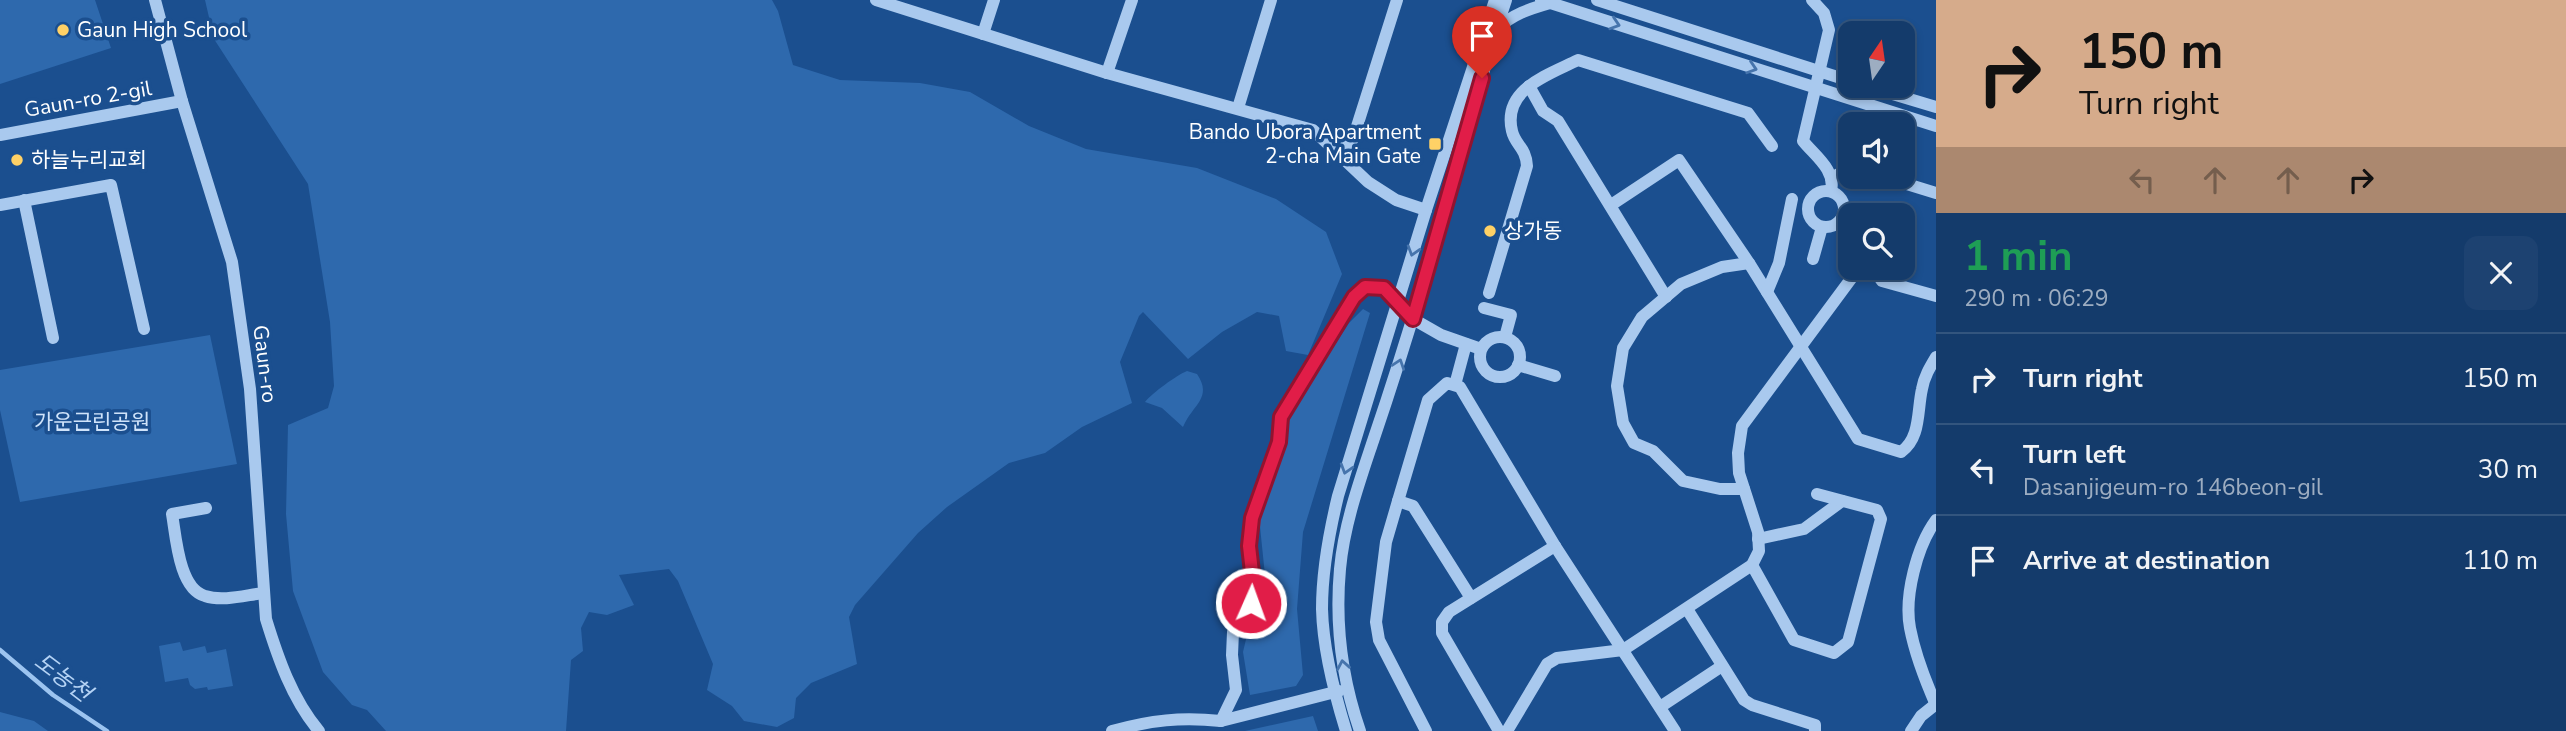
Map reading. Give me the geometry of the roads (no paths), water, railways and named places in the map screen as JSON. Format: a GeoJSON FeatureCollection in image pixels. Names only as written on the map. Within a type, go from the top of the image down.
{"type":"FeatureCollection","features":[{"type":"Feature","properties":{"kind":"street","name":"Gaun-ro"},"geometry":{"type":"LineString","coordinates":[[155,0],[182,101],[232,262],[250,389],[266,619],[292,689],[319,731]]}},
{"type":"Feature","properties":{"kind":"street"},"geometry":{"type":"LineString","coordinates":[[876,0],[1107,73],[1313,130],[1368,182],[1396,200],[1426,210]]}},
{"type":"Feature","properties":{"kind":"street"},"geometry":{"type":"LineString","coordinates":[[983,34],[994,0]]}},
{"type":"Feature","properties":{"kind":"street"},"geometry":{"type":"LineString","coordinates":[[1107,73],[1132,0]]}},
{"type":"Feature","properties":{"kind":"street"},"geometry":{"type":"LineString","coordinates":[[1238,108],[1271,0]]}},
{"type":"Feature","properties":{"kind":"street"},"geometry":{"type":"LineString","coordinates":[[1339,152],[1353,139],[1397,0]]}},
{"type":"Feature","properties":{"kind":"street"},"geometry":{"type":"LineString","coordinates":[[1346,731],[1341,690],[1322,610],[1329,533],[1426,210],[1495,0]]}},
{"type":"Feature","properties":{"kind":"street"},"geometry":{"type":"LineString","coordinates":[[1360,731],[1341,690],[1338,610],[1345,536],[1354,500],[1413,319],[1506,0]]}},
{"type":"Feature","properties":{"kind":"street"},"geometry":{"type":"LineString","coordinates":[[1597,0],[1838,77]]}},
{"type":"Feature","properties":{"kind":"street"},"geometry":{"type":"LineString","coordinates":[[1812,0],[1824,13],[1829,30],[1803,141],[1826,167],[1831,178],[1830,191]]}},
{"type":"Feature","properties":{"kind":"street"},"geometry":{"type":"LineString","coordinates":[[1497,29],[1508,18],[1546,2],[1933,126],[1936,106],[1908,98]]}},
{"type":"Feature","properties":{"kind":"street"},"geometry":{"type":"LineString","coordinates":[[1489,293],[1527,166],[1526,154],[1512,134],[1510,114],[1516,97],[1529,86],[1578,60],[1748,113],[1772,146]]}},
{"type":"Feature","properties":{"kind":"street"},"geometry":{"type":"LineString","coordinates":[[1529,86],[1543,111],[1558,121],[1666,296]]}},
{"type":"Feature","properties":{"kind":"street","name":"Gaun-ro 2-gil"},"geometry":{"type":"LineString","coordinates":[[0,135],[182,101]]}},
{"type":"Feature","properties":{"kind":"street"},"geometry":{"type":"LineString","coordinates":[[1611,205],[1679,160],[1749,262],[1858,439],[1901,452],[1910,446],[1919,420],[1922,388],[1936,357]]}},
{"type":"Feature","properties":{"kind":"street"},"geometry":{"type":"LineString","coordinates":[[1831,178],[1838,174]]}},
{"type":"Feature","properties":{"kind":"street"},"geometry":{"type":"LineString","coordinates":[[0,205],[111,184],[144,329]]}},
{"type":"Feature","properties":{"kind":"street"},"geometry":{"type":"LineString","coordinates":[[1915,187],[1936,193]]}},
{"type":"Feature","properties":{"kind":"street"},"geometry":{"type":"LineString","coordinates":[[1838,222],[1832,227],[1822,227],[1814,223],[1809,214],[1809,205],[1813,197],[1830,191],[1839,196],[1843,203]]}},
{"type":"Feature","properties":{"kind":"street"},"geometry":{"type":"LineString","coordinates":[[1767,292],[1779,263],[1792,199]]}},
{"type":"Feature","properties":{"kind":"street"},"geometry":{"type":"LineString","coordinates":[[24,200],[53,338]]}},
{"type":"Feature","properties":{"kind":"street"},"geometry":{"type":"LineString","coordinates":[[1813,259],[1822,227]]}},
{"type":"Feature","properties":{"kind":"street"},"geometry":{"type":"LineString","coordinates":[[1744,489],[1720,489],[1682,481],[1653,451],[1634,443],[1623,423],[1617,386],[1623,348],[1642,317],[1681,284],[1722,268],[1749,262]]}},
{"type":"Feature","properties":{"kind":"street"},"geometry":{"type":"LineString","coordinates":[[1507,731],[1547,664],[1557,658],[1623,650],[1752,565],[1759,551],[1758,532],[1739,473],[1738,453],[1742,426],[1850,280]]}},
{"type":"Feature","properties":{"kind":"street"},"geometry":{"type":"LineString","coordinates":[[1881,280],[1936,296]]}},
{"type":"Feature","properties":{"kind":"street"},"geometry":{"type":"LineString","coordinates":[[1221,721],[1236,690],[1232,655],[1233,632],[1251,603],[1253,581],[1249,546],[1252,518],[1279,442],[1281,417],[1354,297],[1365,287],[1384,288],[1413,319],[1441,335],[1481,349]]}},
{"type":"Feature","properties":{"kind":"street"},"geometry":{"type":"LineString","coordinates":[[1485,308],[1511,315],[1505,337]]}},
{"type":"Feature","properties":{"kind":"street"},"geometry":{"type":"LineString","coordinates":[[1495,337],[1505,337],[1519,350],[1518,365],[1509,374],[1500,377],[1483,368],[1481,349],[1487,341],[1495,337]]}},
{"type":"Feature","properties":{"kind":"street"},"geometry":{"type":"LineString","coordinates":[[1455,385],[1466,344]]}},
{"type":"Feature","properties":{"kind":"street"},"geometry":{"type":"LineString","coordinates":[[1518,365],[1555,376]]}},
{"type":"Feature","properties":{"kind":"street"},"geometry":{"type":"LineString","coordinates":[[1426,731],[1379,639],[1376,622],[1386,542],[1428,400],[1447,383],[1460,387],[1555,545],[1675,731]]}},
{"type":"Feature","properties":{"kind":"street"},"geometry":{"type":"LineString","coordinates":[[1752,565],[1794,640],[1834,653],[1848,642],[1881,520],[1877,510],[1817,494]]}},
{"type":"Feature","properties":{"kind":"street"},"geometry":{"type":"LineString","coordinates":[[1758,539],[1804,529],[1842,501]]}},
{"type":"Feature","properties":{"kind":"street"},"geometry":{"type":"LineString","coordinates":[[1398,502],[1413,506],[1471,598]]}},
{"type":"Feature","properties":{"kind":"street"},"geometry":{"type":"LineString","coordinates":[[206,508],[172,514],[182,568],[190,587],[204,596],[225,598],[264,593]]}},
{"type":"Feature","properties":{"kind":"street"},"geometry":{"type":"LineString","coordinates":[[1912,731],[1921,716],[1936,704],[1921,668],[1909,626],[1914,564],[1927,532],[1936,520]]}},
{"type":"Feature","properties":{"kind":"street"},"geometry":{"type":"LineString","coordinates":[[1499,731],[1442,633],[1442,622],[1448,612],[1555,545]]}},
{"type":"Feature","properties":{"kind":"street"},"geometry":{"type":"LineString","coordinates":[[1687,609],[1744,700],[1815,725],[1815,731]]}},
{"type":"Feature","properties":{"kind":"street"},"geometry":{"type":"LineString","coordinates":[[1660,707],[1722,666]]}},
{"type":"Feature","properties":{"kind":"street"},"geometry":{"type":"LineString","coordinates":[[1112,731],[1141,723],[1184,717],[1221,721],[1341,690]]}},
{"type":"Feature","properties":{"kind":"waterway","name":"도농천"},"geometry":{"type":"LineString","coordinates":[[0,650],[53,695],[107,731]]}},
{"type":"Feature","properties":{"kind":"place","name":"Gaun High School"},"geometry":{"type":"Point","coordinates":[63,30]}},
{"type":"Feature","properties":{"kind":"place","name":"Bando Ubora Apartment 2-cha Main Gate"},"geometry":{"type":"Point","coordinates":[1435,144]}},
{"type":"Feature","properties":{"kind":"place","name":"하늘누리교회"},"geometry":{"type":"Point","coordinates":[17,160]}},
{"type":"Feature","properties":{"kind":"place","name":"상가동"},"geometry":{"type":"Point","coordinates":[1490,231]}},
{"type":"Feature","properties":{"kind":"park label","name":"가운근린공원"},"geometry":{"type":"Point","coordinates":[92,422]}}]}
